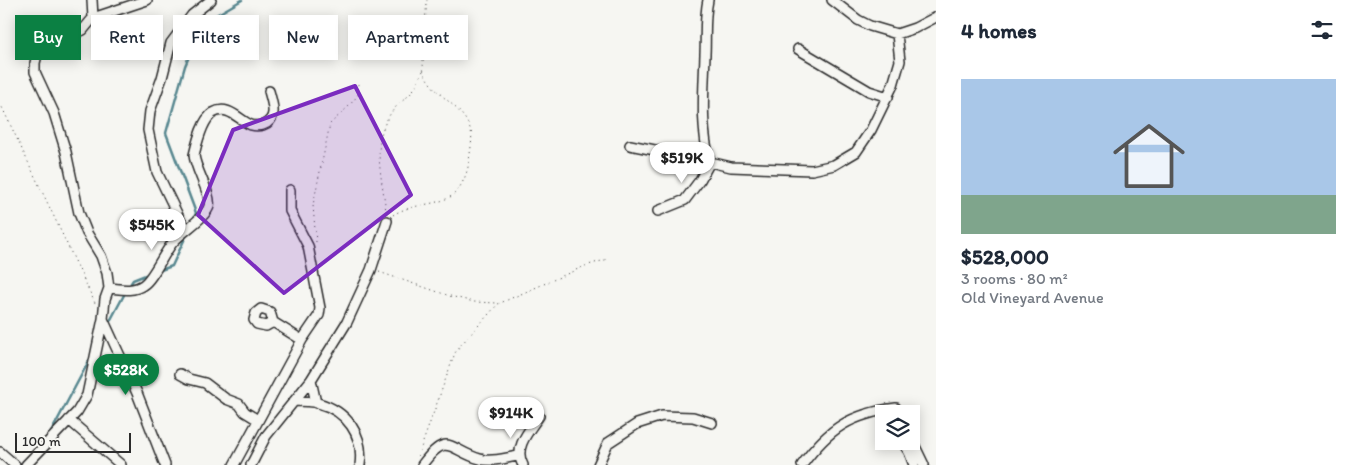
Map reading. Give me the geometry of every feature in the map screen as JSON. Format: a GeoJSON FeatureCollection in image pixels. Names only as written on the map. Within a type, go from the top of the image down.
{"type":"FeatureCollection","features":[{"type":"Feature","properties":{"kind":"street"},"geometry":{"type":"LineString","coordinates":[[92,0],[94,15]]}},
{"type":"Feature","properties":{"kind":"street"},"geometry":{"type":"LineString","coordinates":[[103,15],[147,0]]}},
{"type":"Feature","properties":{"kind":"street"},"geometry":{"type":"LineString","coordinates":[[185,230],[157,172],[148,130],[150,111],[162,78],[171,43],[192,15],[211,0]]}},
{"type":"Feature","properties":{"kind":"street"},"geometry":{"type":"LineString","coordinates":[[658,210],[685,200],[700,180],[710,162],[705,144],[703,106],[704,19],[708,0]]}},
{"type":"Feature","properties":{"kind":"street"},"geometry":{"type":"LineString","coordinates":[[832,0],[858,20],[870,26],[897,34],[915,28],[936,17]]}},
{"type":"Feature","properties":{"kind":"street"},"geometry":{"type":"LineString","coordinates":[[26,465],[77,412],[86,395],[103,318],[105,299],[109,288],[107,273],[101,256],[78,213],[66,152],[54,113],[35,72],[34,63],[37,55],[46,46],[84,30],[91,22]]}},
{"type":"Feature","properties":{"kind":"street"},"geometry":{"type":"LineString","coordinates":[[630,145],[731,167],[812,170],[834,165],[856,152],[871,130],[888,97],[900,61],[897,34]]}},
{"type":"Feature","properties":{"kind":"street"},"geometry":{"type":"LineString","coordinates":[[798,49],[870,91],[888,97]]}},
{"type":"Feature","properties":{"kind":"street"},"geometry":{"type":"LineString","coordinates":[[109,288],[132,290],[143,286],[149,280],[165,252],[185,230],[206,213],[210,202],[194,155],[206,122],[214,113],[226,110],[250,125],[262,125],[270,121],[273,115],[274,108],[269,91]]}},
{"type":"Feature","properties":{"kind":"street"},"geometry":{"type":"LineString","coordinates":[[234,465],[302,340],[319,315],[320,308],[308,246],[290,211],[290,190]]}},
{"type":"Feature","properties":{"kind":"street"},"geometry":{"type":"LineString","coordinates":[[251,465],[266,436],[311,380],[348,322],[371,270],[387,221]]}},
{"type":"Feature","properties":{"kind":"street"},"geometry":{"type":"LineString","coordinates":[[103,318],[137,393],[165,465]]}},
{"type":"Feature","properties":{"kind":"street"},"geometry":{"type":"LineString","coordinates":[[273,322],[302,340]]}},
{"type":"Feature","properties":{"kind":"street"},"geometry":{"type":"LineString","coordinates":[[180,374],[189,379],[205,383],[226,400],[238,404],[245,412],[258,420]]}},
{"type":"Feature","properties":{"kind":"street"},"geometry":{"type":"LineString","coordinates":[[311,380],[316,402]]}},
{"type":"Feature","properties":{"kind":"street"},"geometry":{"type":"LineString","coordinates":[[294,401],[316,402],[343,416],[356,432],[361,447],[360,465]]}},
{"type":"Feature","properties":{"kind":"street"},"geometry":{"type":"LineString","coordinates":[[802,465],[817,445],[837,428],[856,417],[875,411]]}},
{"type":"Feature","properties":{"kind":"street"},"geometry":{"type":"LineString","coordinates":[[523,465],[519,456],[520,446],[539,416]]}},
{"type":"Feature","properties":{"kind":"street"},"geometry":{"type":"LineString","coordinates":[[598,465],[608,443],[637,424],[662,416],[693,417],[712,423]]}},
{"type":"Feature","properties":{"kind":"street"},"geometry":{"type":"LineString","coordinates":[[69,420],[121,465]]}},
{"type":"Feature","properties":{"kind":"street"},"geometry":{"type":"LineString","coordinates":[[420,461],[440,446],[446,445],[481,460],[519,456]]}},
{"type":"Feature","properties":{"kind":"street"},"geometry":{"type":"LineString","coordinates":[[906,450],[914,465]]}},
{"type":"Feature","properties":{"kind":"street"},"geometry":{"type":"LineString","coordinates":[[917,450],[924,465]]}},
{"type":"Feature","properties":{"kind":"street"},"geometry":{"type":"LineString","coordinates":[[0,452],[15,465]]}},
{"type":"Feature","properties":{"kind":"path"},"geometry":{"type":"LineString","coordinates":[[423,71],[434,89],[465,118],[472,132],[468,166],[462,183],[453,195],[437,202],[404,209],[387,221],[378,159],[379,142],[383,128],[394,108],[413,91],[423,71],[427,0]]}},
{"type":"Feature","properties":{"kind":"path"},"geometry":{"type":"LineString","coordinates":[[317,248],[312,206],[330,124],[349,106],[358,94],[358,81]]}},
{"type":"Feature","properties":{"kind":"path"},"geometry":{"type":"LineString","coordinates":[[0,102],[10,128],[97,306]]}},
{"type":"Feature","properties":{"kind":"path"},"geometry":{"type":"LineString","coordinates":[[420,461],[455,353],[459,346],[498,304],[585,266],[608,259]]}},
{"type":"Feature","properties":{"kind":"path"},"geometry":{"type":"LineString","coordinates":[[371,270],[391,275],[450,296],[474,302],[498,304]]}},
{"type":"Feature","properties":{"kind":"highlighted area"},"geometry":{"type":"Polygon","coordinates":[[[355,86],[411,195],[284,293],[198,215],[233,130],[355,86]]]}},
{"type":"Feature","properties":{"kind":"waterway"},"geometry":{"type":"LineString","coordinates":[[193,220],[196,213],[166,133],[185,66],[200,30],[211,18],[242,0]]}},
{"type":"Feature","properties":{"kind":"waterway"},"geometry":{"type":"LineString","coordinates":[[158,271],[172,266],[187,234]]}},
{"type":"Feature","properties":{"kind":"waterway"},"geometry":{"type":"LineString","coordinates":[[131,283],[133,280],[148,274]]}},
{"type":"Feature","properties":{"kind":"waterway"},"geometry":{"type":"LineString","coordinates":[[109,323],[124,295]]}},
{"type":"Feature","properties":{"kind":"waterway"},"geometry":{"type":"LineString","coordinates":[[49,436],[91,357]]}}]}
